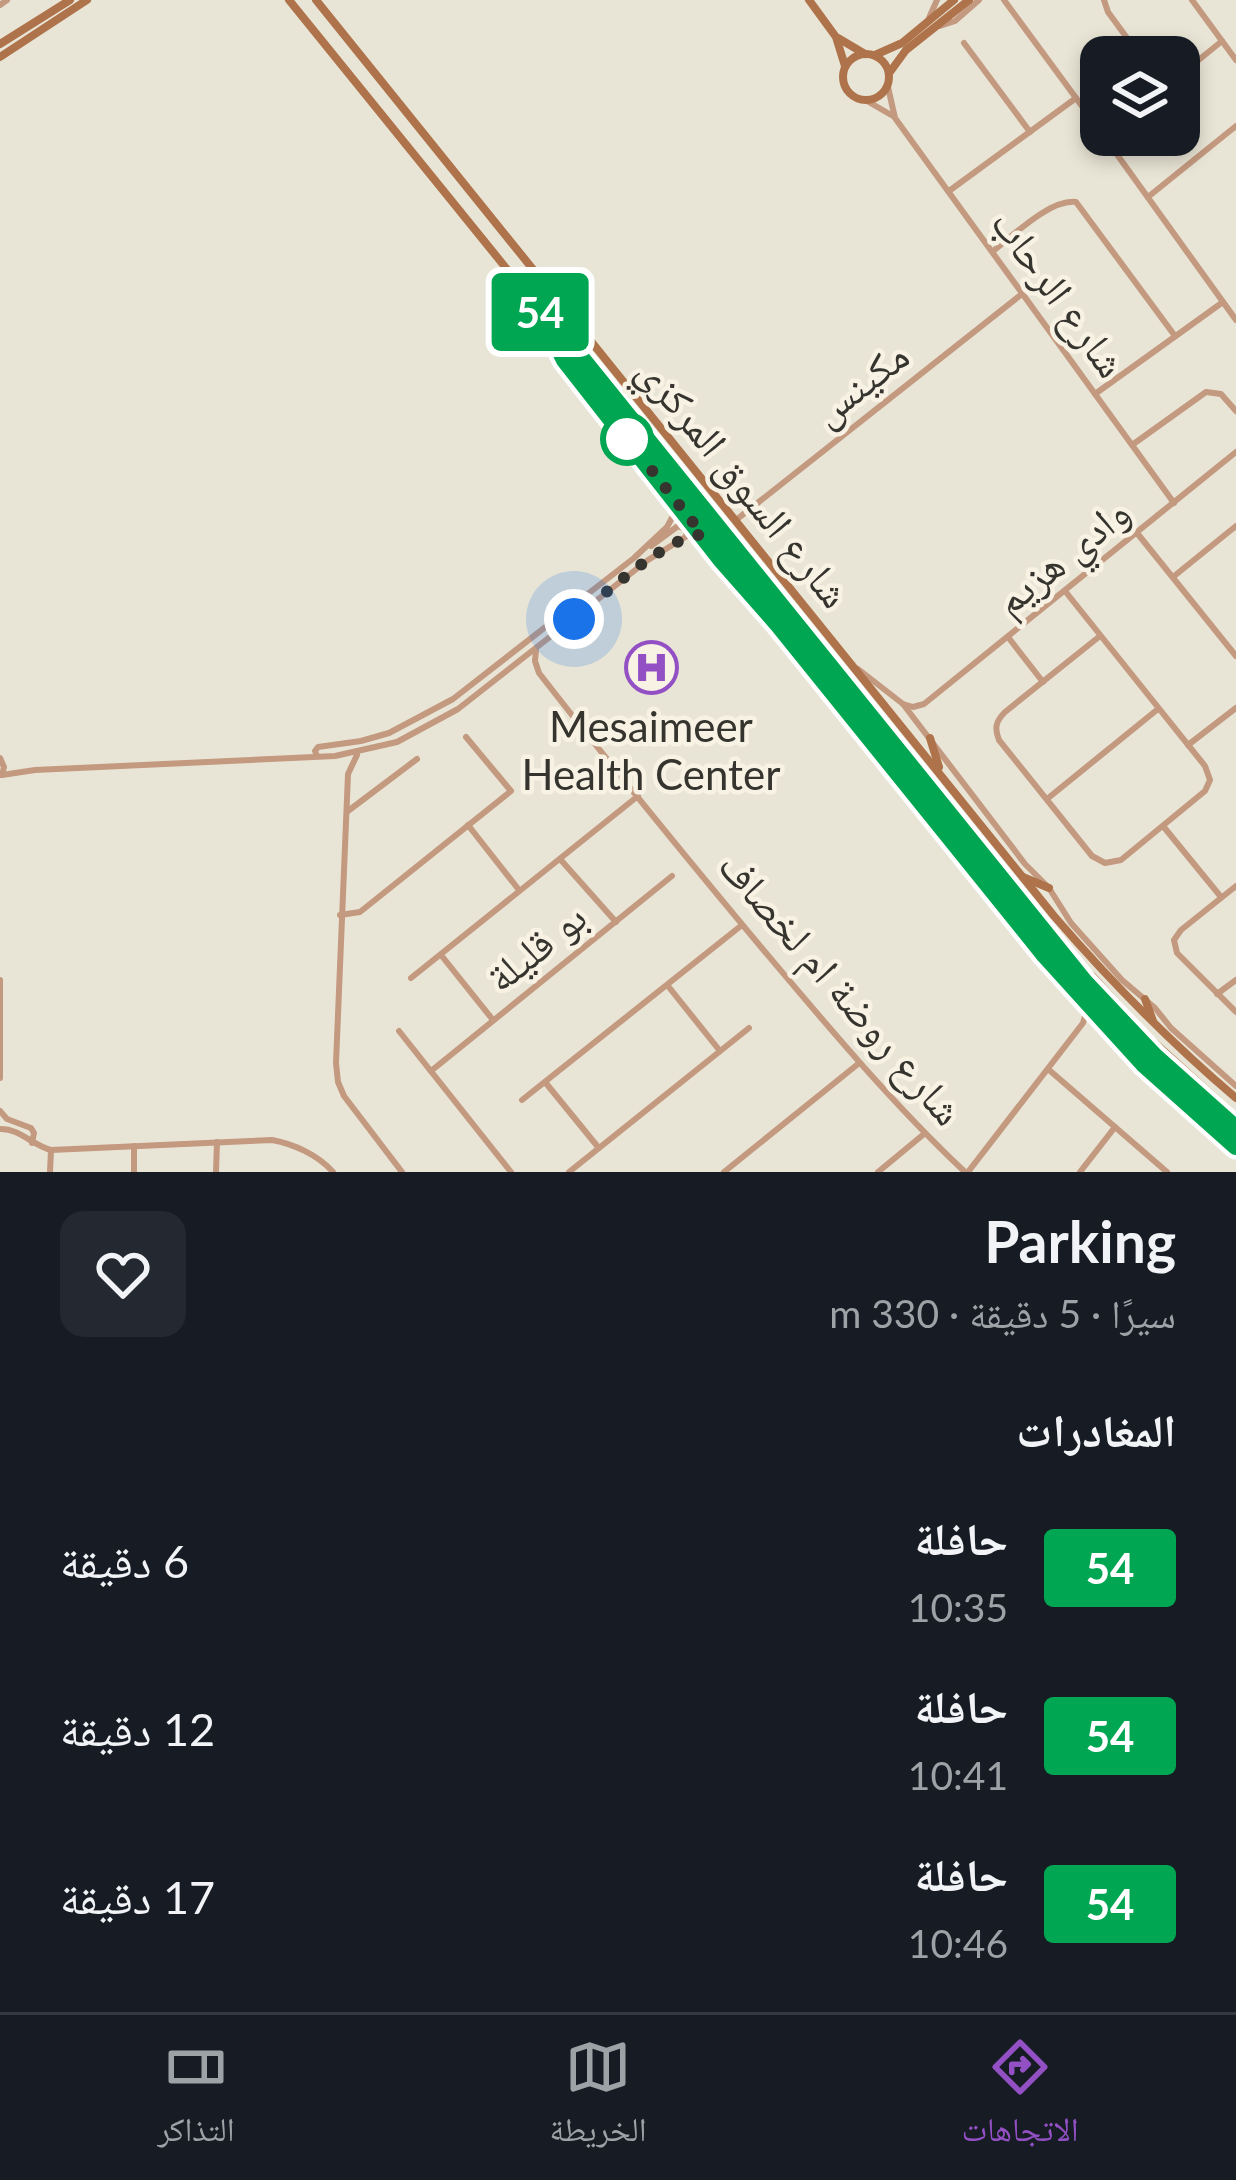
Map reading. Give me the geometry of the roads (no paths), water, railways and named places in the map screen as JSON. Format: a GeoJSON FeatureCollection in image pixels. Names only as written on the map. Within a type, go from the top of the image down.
{"type":"FeatureCollection","features":[{"type":"Feature","properties":{"kind":"main road"},"geometry":{"type":"LineString","coordinates":[[0,44],[70,0]]}},
{"type":"Feature","properties":{"kind":"main road"},"geometry":{"type":"LineString","coordinates":[[0,57],[87,0]]}},
{"type":"Feature","properties":{"kind":"main road","name":"شارع السوق المركزي"},"geometry":{"type":"LineString","coordinates":[[289,0],[1084,982],[1183,1084],[1236,1129]]}},
{"type":"Feature","properties":{"kind":"main road","name":"شارع السوق المركزي"},"geometry":{"type":"LineString","coordinates":[[316,0],[1021,876],[1123,994],[1236,1098]]}},
{"type":"Feature","properties":{"kind":"main road"},"geometry":{"type":"LineString","coordinates":[[809,0],[836,37],[846,90],[867,101],[888,87],[890,74],[906,50],[954,0]]}},
{"type":"Feature","properties":{"kind":"main road"},"geometry":{"type":"LineString","coordinates":[[845,67],[853,58],[893,49],[969,0]]}},
{"type":"Feature","properties":{"kind":"main road"},"geometry":{"type":"LineString","coordinates":[[836,37],[882,60],[890,74]]}},
{"type":"Feature","properties":{"kind":"main road"},"geometry":{"type":"LineString","coordinates":[[869,716],[876,745]]}},
{"type":"Feature","properties":{"kind":"main road"},"geometry":{"type":"LineString","coordinates":[[930,738],[941,775]]}},
{"type":"Feature","properties":{"kind":"main road"},"geometry":{"type":"LineString","coordinates":[[949,835],[980,854]]}},
{"type":"Feature","properties":{"kind":"main road"},"geometry":{"type":"LineString","coordinates":[[1021,876],[1049,888]]}},
{"type":"Feature","properties":{"kind":"main road"},"geometry":{"type":"LineString","coordinates":[[1064,954],[1236,1117]]}},
{"type":"Feature","properties":{"kind":"main road"},"geometry":{"type":"LineString","coordinates":[[1145,999],[1156,1028]]}},
{"type":"Feature","properties":{"kind":"main road"},"geometry":{"type":"LineString","coordinates":[[1112,1030],[1138,1040]]}},
{"type":"Feature","properties":{"kind":"street"},"geometry":{"type":"LineString","coordinates":[[937,0],[932,7],[933,23],[955,22],[979,0]]}},
{"type":"Feature","properties":{"kind":"street"},"geometry":{"type":"LineString","coordinates":[[1004,0],[1080,103]]}},
{"type":"Feature","properties":{"kind":"street"},"geometry":{"type":"LineString","coordinates":[[1104,0],[1126,36]]}},
{"type":"Feature","properties":{"kind":"street"},"geometry":{"type":"LineString","coordinates":[[1192,0],[1236,60]]}},
{"type":"Feature","properties":{"kind":"street"},"geometry":{"type":"LineString","coordinates":[[1200,59],[1222,41]]}},
{"type":"Feature","properties":{"kind":"street"},"geometry":{"type":"LineString","coordinates":[[964,43],[1030,132]]}},
{"type":"Feature","properties":{"kind":"street","name":"شارع الرحاب"},"geometry":{"type":"LineString","coordinates":[[888,87],[896,118],[1174,503]]}},
{"type":"Feature","properties":{"kind":"street"},"geometry":{"type":"LineString","coordinates":[[949,191],[1076,98]]}},
{"type":"Feature","properties":{"kind":"street","name":"شارع الرحاب"},"geometry":{"type":"LineString","coordinates":[[867,101],[896,118]]}},
{"type":"Feature","properties":{"kind":"street"},"geometry":{"type":"LineString","coordinates":[[1148,196],[1236,126]]}},
{"type":"Feature","properties":{"kind":"street"},"geometry":{"type":"LineString","coordinates":[[1119,156],[1236,320]]}},
{"type":"Feature","properties":{"kind":"street"},"geometry":{"type":"LineString","coordinates":[[992,251],[1055,204],[1076,202],[1175,336]]}},
{"type":"Feature","properties":{"kind":"street","name":"مكينس"},"geometry":{"type":"LineString","coordinates":[[736,520],[1022,294]]}},
{"type":"Feature","properties":{"kind":"street"},"geometry":{"type":"LineString","coordinates":[[1095,394],[1223,302]]}},
{"type":"Feature","properties":{"kind":"street","name":"شارع السوق المركزي"},"geometry":{"type":"LineString","coordinates":[[538,305],[558,351],[1045,955],[1112,1030],[1236,1146]]}},
{"type":"Feature","properties":{"kind":"street"},"geometry":{"type":"LineString","coordinates":[[1132,445],[1206,392],[1221,394],[1236,411]]}},
{"type":"Feature","properties":{"kind":"street","name":"وادي هزيم"},"geometry":{"type":"LineString","coordinates":[[924,704],[1236,452]]}},
{"type":"Feature","properties":{"kind":"street"},"geometry":{"type":"LineString","coordinates":[[320,757],[315,751],[318,747],[376,737],[442,707],[644,549],[671,522],[674,499]]}},
{"type":"Feature","properties":{"kind":"street"},"geometry":{"type":"LineString","coordinates":[[644,549],[675,526],[684,527],[686,536]]}},
{"type":"Feature","properties":{"kind":"street"},"geometry":{"type":"LineString","coordinates":[[1173,577],[1236,526]]}},
{"type":"Feature","properties":{"kind":"street"},"geometry":{"type":"LineString","coordinates":[[1137,533],[1234,651]]}},
{"type":"Feature","properties":{"kind":"street"},"geometry":{"type":"LineString","coordinates":[[0,758],[1,777],[34,770],[335,756],[397,742],[458,710],[648,560],[686,536],[703,535]]}},
{"type":"Feature","properties":{"kind":"street"},"geometry":{"type":"LineString","coordinates":[[1065,591],[1209,774],[1209,786],[1163,826],[1121,860],[1105,863],[1092,856],[996,732],[999,718],[1100,636]]}},
{"type":"Feature","properties":{"kind":"street"},"geometry":{"type":"LineString","coordinates":[[1008,638],[1042,682]]}},
{"type":"Feature","properties":{"kind":"street"},"geometry":{"type":"LineString","coordinates":[[537,649],[539,673]]}},
{"type":"Feature","properties":{"kind":"street"},"geometry":{"type":"LineString","coordinates":[[516,665],[539,673]]}},
{"type":"Feature","properties":{"kind":"street","name":"شارع السوق المركزي"},"geometry":{"type":"LineString","coordinates":[[854,666],[903,704],[1025,865],[1049,888],[1071,923],[1121,980],[1236,1086]]}},
{"type":"Feature","properties":{"kind":"street","name":"شارع روضة ام لخصاف"},"geometry":{"type":"LineString","coordinates":[[539,673],[858,1064],[967,1172]]}},
{"type":"Feature","properties":{"kind":"street"},"geometry":{"type":"LineString","coordinates":[[903,704],[924,704],[920,725]]}},
{"type":"Feature","properties":{"kind":"street"},"geometry":{"type":"LineString","coordinates":[[1188,746],[1236,708]]}},
{"type":"Feature","properties":{"kind":"street"},"geometry":{"type":"LineString","coordinates":[[1047,799],[1158,709]]}},
{"type":"Feature","properties":{"kind":"street"},"geometry":{"type":"LineString","coordinates":[[340,915],[360,912],[511,791],[466,737]]}},
{"type":"Feature","properties":{"kind":"street"},"geometry":{"type":"LineString","coordinates":[[360,752],[348,774],[335,1044],[338,1082],[355,1113],[402,1172]]}},
{"type":"Feature","properties":{"kind":"street"},"geometry":{"type":"LineString","coordinates":[[335,756],[344,762],[348,774]]}},
{"type":"Feature","properties":{"kind":"street"},"geometry":{"type":"LineString","coordinates":[[346,813],[417,759]]}},
{"type":"Feature","properties":{"kind":"street"},"geometry":{"type":"LineString","coordinates":[[411,978],[638,796]]}},
{"type":"Feature","properties":{"kind":"street"},"geometry":{"type":"LineString","coordinates":[[468,825],[519,890]]}},
{"type":"Feature","properties":{"kind":"street"},"geometry":{"type":"LineString","coordinates":[[1163,826],[1221,897]]}},
{"type":"Feature","properties":{"kind":"street","name":"بو قليلة"},"geometry":{"type":"LineString","coordinates":[[431,1071],[616,922],[560,859]]}},
{"type":"Feature","properties":{"kind":"street"},"geometry":{"type":"LineString","coordinates":[[616,922],[672,876]]}},
{"type":"Feature","properties":{"kind":"street"},"geometry":{"type":"LineString","coordinates":[[1236,886],[1174,940],[1177,953],[1236,1012]]}},
{"type":"Feature","properties":{"kind":"street"},"geometry":{"type":"LineString","coordinates":[[522,1100],[742,925]]}},
{"type":"Feature","properties":{"kind":"street"},"geometry":{"type":"LineString","coordinates":[[440,955],[494,1021]]}},
{"type":"Feature","properties":{"kind":"street"},"geometry":{"type":"LineString","coordinates":[[0,980],[0,1078]]}},
{"type":"Feature","properties":{"kind":"street"},"geometry":{"type":"LineString","coordinates":[[1217,994],[1236,980]]}},
{"type":"Feature","properties":{"kind":"street"},"geometry":{"type":"LineString","coordinates":[[668,986],[720,1051]]}},
{"type":"Feature","properties":{"kind":"street"},"geometry":{"type":"LineString","coordinates":[[967,1172],[1083,1024],[1088,1004]]}},
{"type":"Feature","properties":{"kind":"street"},"geometry":{"type":"LineString","coordinates":[[1083,1024],[1101,1018]]}},
{"type":"Feature","properties":{"kind":"street"},"geometry":{"type":"LineString","coordinates":[[569,1172],[748,1028]]}},
{"type":"Feature","properties":{"kind":"street"},"geometry":{"type":"LineString","coordinates":[[399,1031],[511,1172]]}},
{"type":"Feature","properties":{"kind":"street"},"geometry":{"type":"LineString","coordinates":[[724,1172],[858,1064]]}},
{"type":"Feature","properties":{"kind":"street"},"geometry":{"type":"LineString","coordinates":[[1048,1069],[1167,1172]]}},
{"type":"Feature","properties":{"kind":"street"},"geometry":{"type":"LineString","coordinates":[[545,1082],[598,1148]]}},
{"type":"Feature","properties":{"kind":"street"},"geometry":{"type":"LineString","coordinates":[[0,1111],[32,1129],[32,1143]]}},
{"type":"Feature","properties":{"kind":"street"},"geometry":{"type":"LineString","coordinates":[[1080,1172],[1115,1127]]}},
{"type":"Feature","properties":{"kind":"street"},"geometry":{"type":"LineString","coordinates":[[0,1130],[14,1130],[51,1150],[255,1140],[287,1143],[333,1172]]}},
{"type":"Feature","properties":{"kind":"street"},"geometry":{"type":"LineString","coordinates":[[878,1172],[924,1134]]}},
{"type":"Feature","properties":{"kind":"street"},"geometry":{"type":"LineString","coordinates":[[216,1172],[217,1142]]}},
{"type":"Feature","properties":{"kind":"street"},"geometry":{"type":"LineString","coordinates":[[134,1146],[134,1172]]}},
{"type":"Feature","properties":{"kind":"street"},"geometry":{"type":"LineString","coordinates":[[50,1172],[51,1150]]}},
{"type":"Feature","properties":{"kind":"place","name":"Mesaimeer Health Center"},"geometry":{"type":"Point","coordinates":[651,668]}}]}
